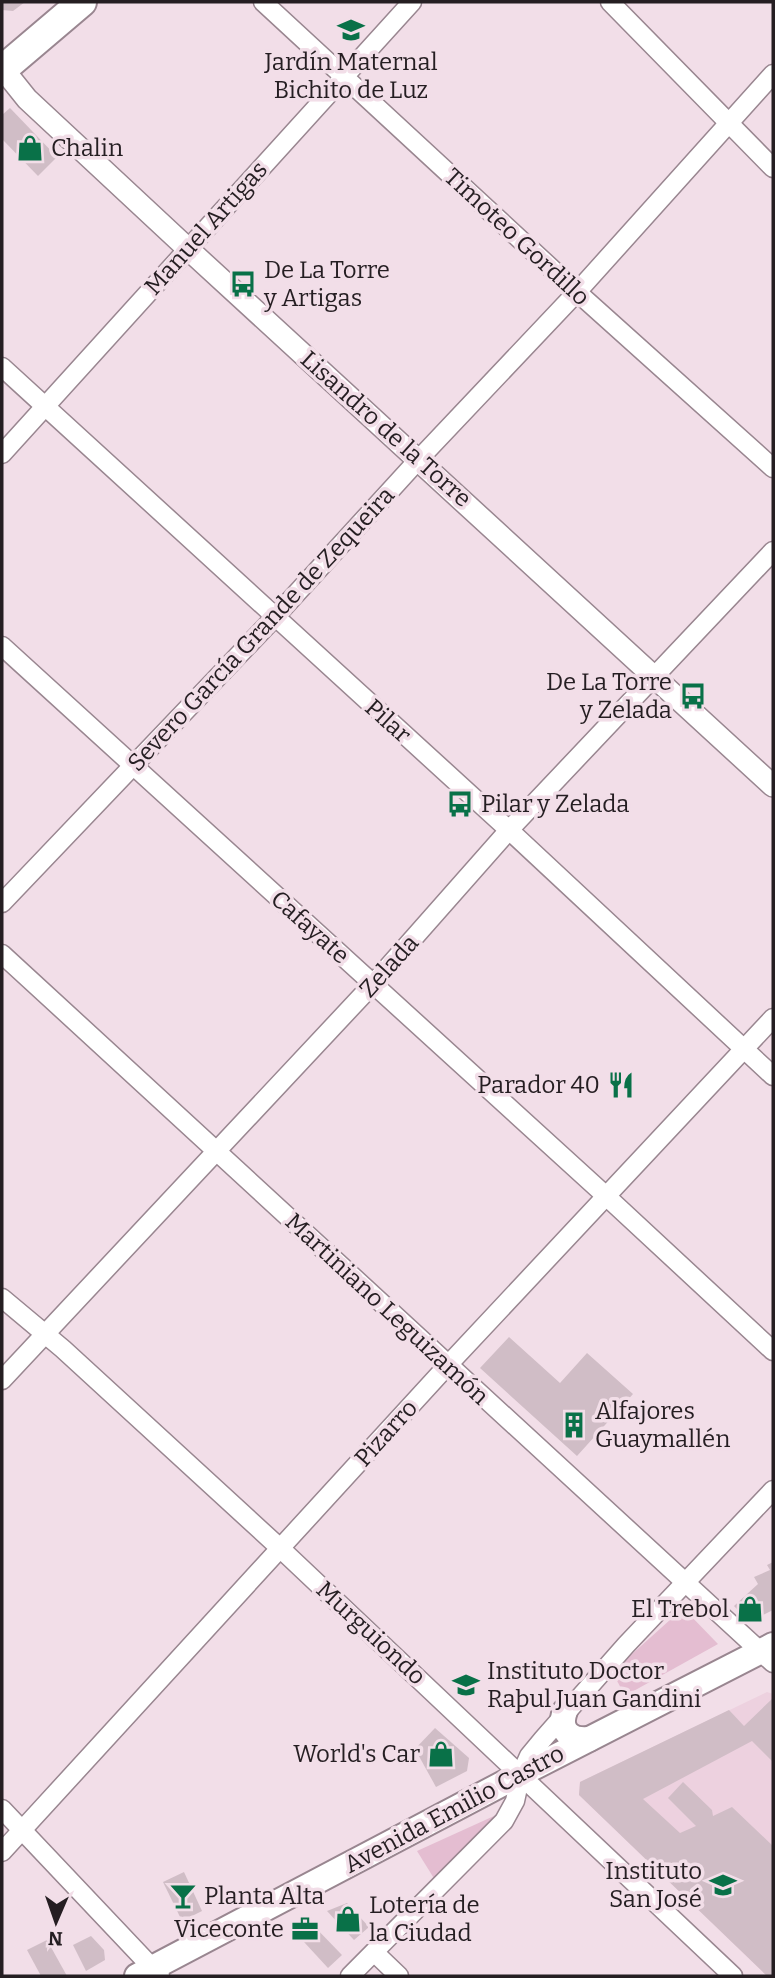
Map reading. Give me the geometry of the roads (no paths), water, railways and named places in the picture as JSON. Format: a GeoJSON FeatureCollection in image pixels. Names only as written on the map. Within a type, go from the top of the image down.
{"type":"FeatureCollection","features":[{"type":"Feature","properties":{"kind":"main road"},"geometry":{"type":"LineString","coordinates":[[2,69],[82,2]]}},
{"type":"Feature","properties":{"kind":"main road","name":"Avenida Emilio Castro"},"geometry":{"type":"LineString","coordinates":[[150,1974],[521,1774],[769,1653]]}},
{"type":"Feature","properties":{"kind":"main road"},"geometry":{"type":"LineString","coordinates":[[565,1712],[563,1726],[567,1733],[573,1738],[589,1739]]}},
{"type":"Feature","properties":{"kind":"street","name":"Timoteo Gordillo"},"geometry":{"type":"LineString","coordinates":[[263,2],[576,292],[773,468]]}},
{"type":"Feature","properties":{"kind":"street","name":"Manuel Artigas"},"geometry":{"type":"LineString","coordinates":[[2,454],[412,2]]}},
{"type":"Feature","properties":{"kind":"street"},"geometry":{"type":"LineString","coordinates":[[610,2],[773,168]]}},
{"type":"Feature","properties":{"kind":"street","name":"Lisandro de la Torre"},"geometry":{"type":"LineString","coordinates":[[2,69],[27,99],[187,248],[773,786]]}},
{"type":"Feature","properties":{"kind":"street","name":"Severo García Grande de Zequeira"},"geometry":{"type":"LineString","coordinates":[[2,903],[274,618],[576,292],[773,74]]}},
{"type":"Feature","properties":{"kind":"street","name":"Pilar"},"geometry":{"type":"LineString","coordinates":[[2,367],[509,830],[773,1076]]}},
{"type":"Feature","properties":{"kind":"street","name":"Zelada"},"geometry":{"type":"LineString","coordinates":[[2,1380],[373,984],[509,830],[773,551]]}},
{"type":"Feature","properties":{"kind":"street","name":"Cafayate"},"geometry":{"type":"LineString","coordinates":[[2,646],[773,1351]]}},
{"type":"Feature","properties":{"kind":"street","name":"Martiniano Leguizamón"},"geometry":{"type":"LineString","coordinates":[[2,954],[447,1366],[685,1582],[769,1653]]}},
{"type":"Feature","properties":{"kind":"street","name":"Pizarro"},"geometry":{"type":"LineString","coordinates":[[2,1852],[447,1366],[773,1018]]}},
{"type":"Feature","properties":{"kind":"street","name":"Murguiondo"},"geometry":{"type":"LineString","coordinates":[[2,1298],[63,1349],[281,1549],[733,1976]]}},
{"type":"Feature","properties":{"kind":"street"},"geometry":{"type":"LineString","coordinates":[[350,1976],[504,1821],[515,1801],[521,1774],[529,1756],[565,1712],[773,1490]]}},
{"type":"Feature","properties":{"kind":"street"},"geometry":{"type":"LineString","coordinates":[[2,1809],[150,1974]]}},
{"type":"Feature","properties":{"kind":"street"},"geometry":{"type":"LineString","coordinates":[[374,1953],[399,1976]]}},
{"type":"Feature","properties":{"kind":"place","name":"Jardín Maternal Bichito de Luz"},"geometry":{"type":"Point","coordinates":[351,30]}},
{"type":"Feature","properties":{"kind":"place","name":"Chalin"},"geometry":{"type":"Point","coordinates":[30,148]}},
{"type":"Feature","properties":{"kind":"place","name":"De La Torre y Artigas"},"geometry":{"type":"Point","coordinates":[243,284]}},
{"type":"Feature","properties":{"kind":"place","name":"De La Torre y Zelada"},"geometry":{"type":"Point","coordinates":[693,696]}},
{"type":"Feature","properties":{"kind":"place","name":"Pilar y Zelada"},"geometry":{"type":"Point","coordinates":[460,804]}},
{"type":"Feature","properties":{"kind":"place","name":"Parador 40"},"geometry":{"type":"Point","coordinates":[621,1085]}},
{"type":"Feature","properties":{"kind":"place","name":"Alfajores Guaymallén"},"geometry":{"type":"Point","coordinates":[574,1425]}},
{"type":"Feature","properties":{"kind":"place","name":"El Trebol"},"geometry":{"type":"Point","coordinates":[750,1609]}},
{"type":"Feature","properties":{"kind":"place","name":"Instituto Doctor Raþul Juan Gandini"},"geometry":{"type":"Point","coordinates":[466,1685]}},
{"type":"Feature","properties":{"kind":"place","name":"World's Car"},"geometry":{"type":"Point","coordinates":[441,1754]}},
{"type":"Feature","properties":{"kind":"place","name":"Instituto San José"},"geometry":{"type":"Point","coordinates":[723,1885]}},
{"type":"Feature","properties":{"kind":"place","name":"Planta Alta"},"geometry":{"type":"Point","coordinates":[183,1896]}},
{"type":"Feature","properties":{"kind":"place","name":"Lotería de la Ciudad"},"geometry":{"type":"Point","coordinates":[348,1919]}},
{"type":"Feature","properties":{"kind":"place","name":"Viceconte"},"geometry":{"type":"Point","coordinates":[305,1929]}}]}
